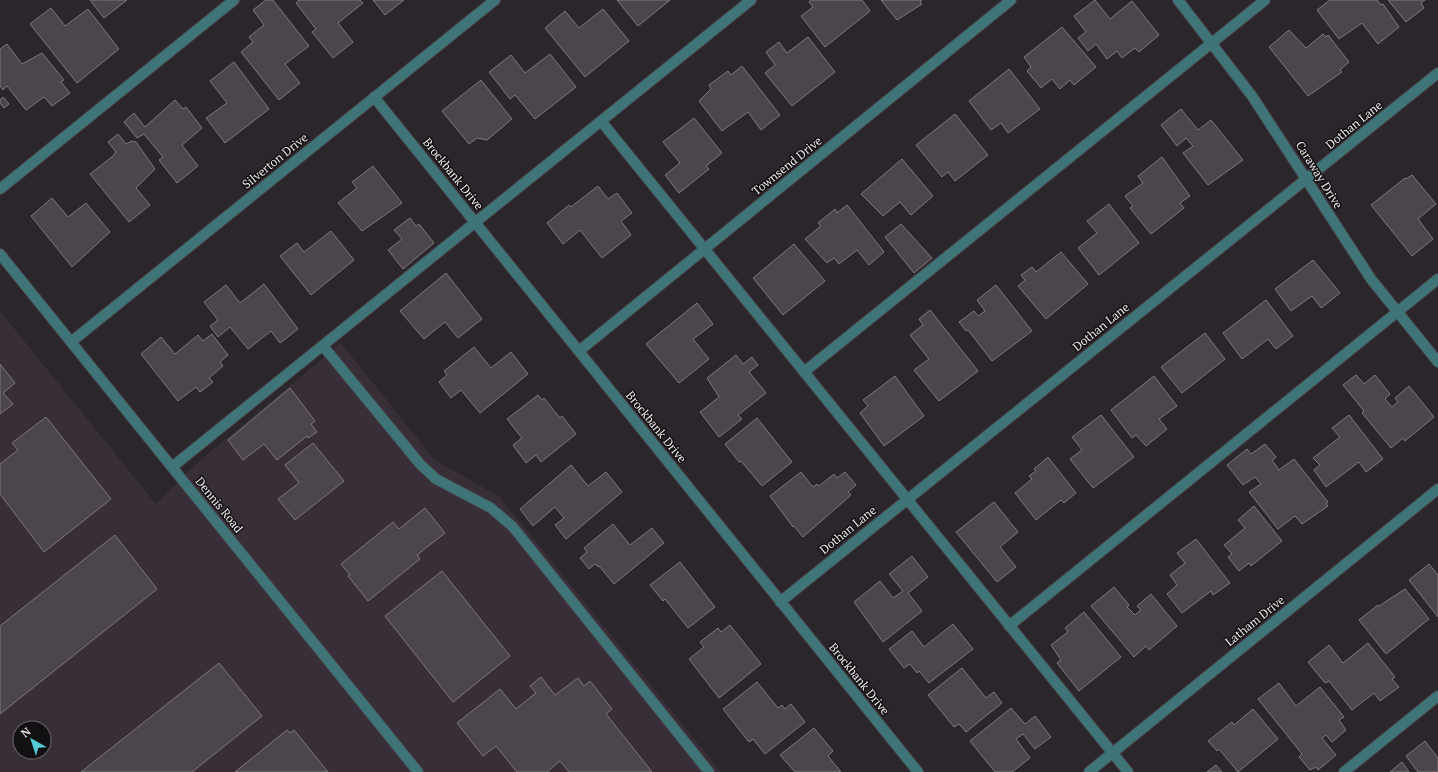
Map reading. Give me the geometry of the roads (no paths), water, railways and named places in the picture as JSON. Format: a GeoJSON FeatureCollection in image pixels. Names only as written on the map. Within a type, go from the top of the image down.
{"type":"FeatureCollection","features":[{"type":"Feature","properties":{"kind":"street"},"geometry":{"type":"LineString","coordinates":[[0,189],[234,0]]}},
{"type":"Feature","properties":{"kind":"street","name":"Silverton Drive"},"geometry":{"type":"LineString","coordinates":[[71,342],[495,0]]}},
{"type":"Feature","properties":{"kind":"street"},"geometry":{"type":"LineString","coordinates":[[172,467],[751,0]]}},
{"type":"Feature","properties":{"kind":"street","name":"Townsend Drive"},"geometry":{"type":"LineString","coordinates":[[578,351],[1012,0]]}},
{"type":"Feature","properties":{"kind":"street","name":"Caraway Drive"},"geometry":{"type":"LineString","coordinates":[[1178,0],[1212,42],[1252,96],[1371,279],[1438,362]]}},
{"type":"Feature","properties":{"kind":"street"},"geometry":{"type":"LineString","coordinates":[[804,372],[1265,0]]}},
{"type":"Feature","properties":{"kind":"street","name":"Dothan Lane"},"geometry":{"type":"LineString","coordinates":[[780,602],[1438,73]]}},
{"type":"Feature","properties":{"kind":"street","name":"Brockbank Drive"},"geometry":{"type":"LineString","coordinates":[[374,97],[918,772]]}},
{"type":"Feature","properties":{"kind":"street"},"geometry":{"type":"LineString","coordinates":[[601,121],[1128,772]]}},
{"type":"Feature","properties":{"kind":"street","name":"Dennis Road"},"geometry":{"type":"LineString","coordinates":[[0,254],[418,772]]}},
{"type":"Feature","properties":{"kind":"street"},"geometry":{"type":"LineString","coordinates":[[1010,626],[1438,279]]}},
{"type":"Feature","properties":{"kind":"street"},"geometry":{"type":"LineString","coordinates":[[322,346],[420,464],[436,479],[491,508],[513,527],[710,772]]}},
{"type":"Feature","properties":{"kind":"street","name":"Latham Drive"},"geometry":{"type":"LineString","coordinates":[[1089,772],[1438,489]]}},
{"type":"Feature","properties":{"kind":"street"},"geometry":{"type":"LineString","coordinates":[[1344,772],[1438,696]]}}]}
